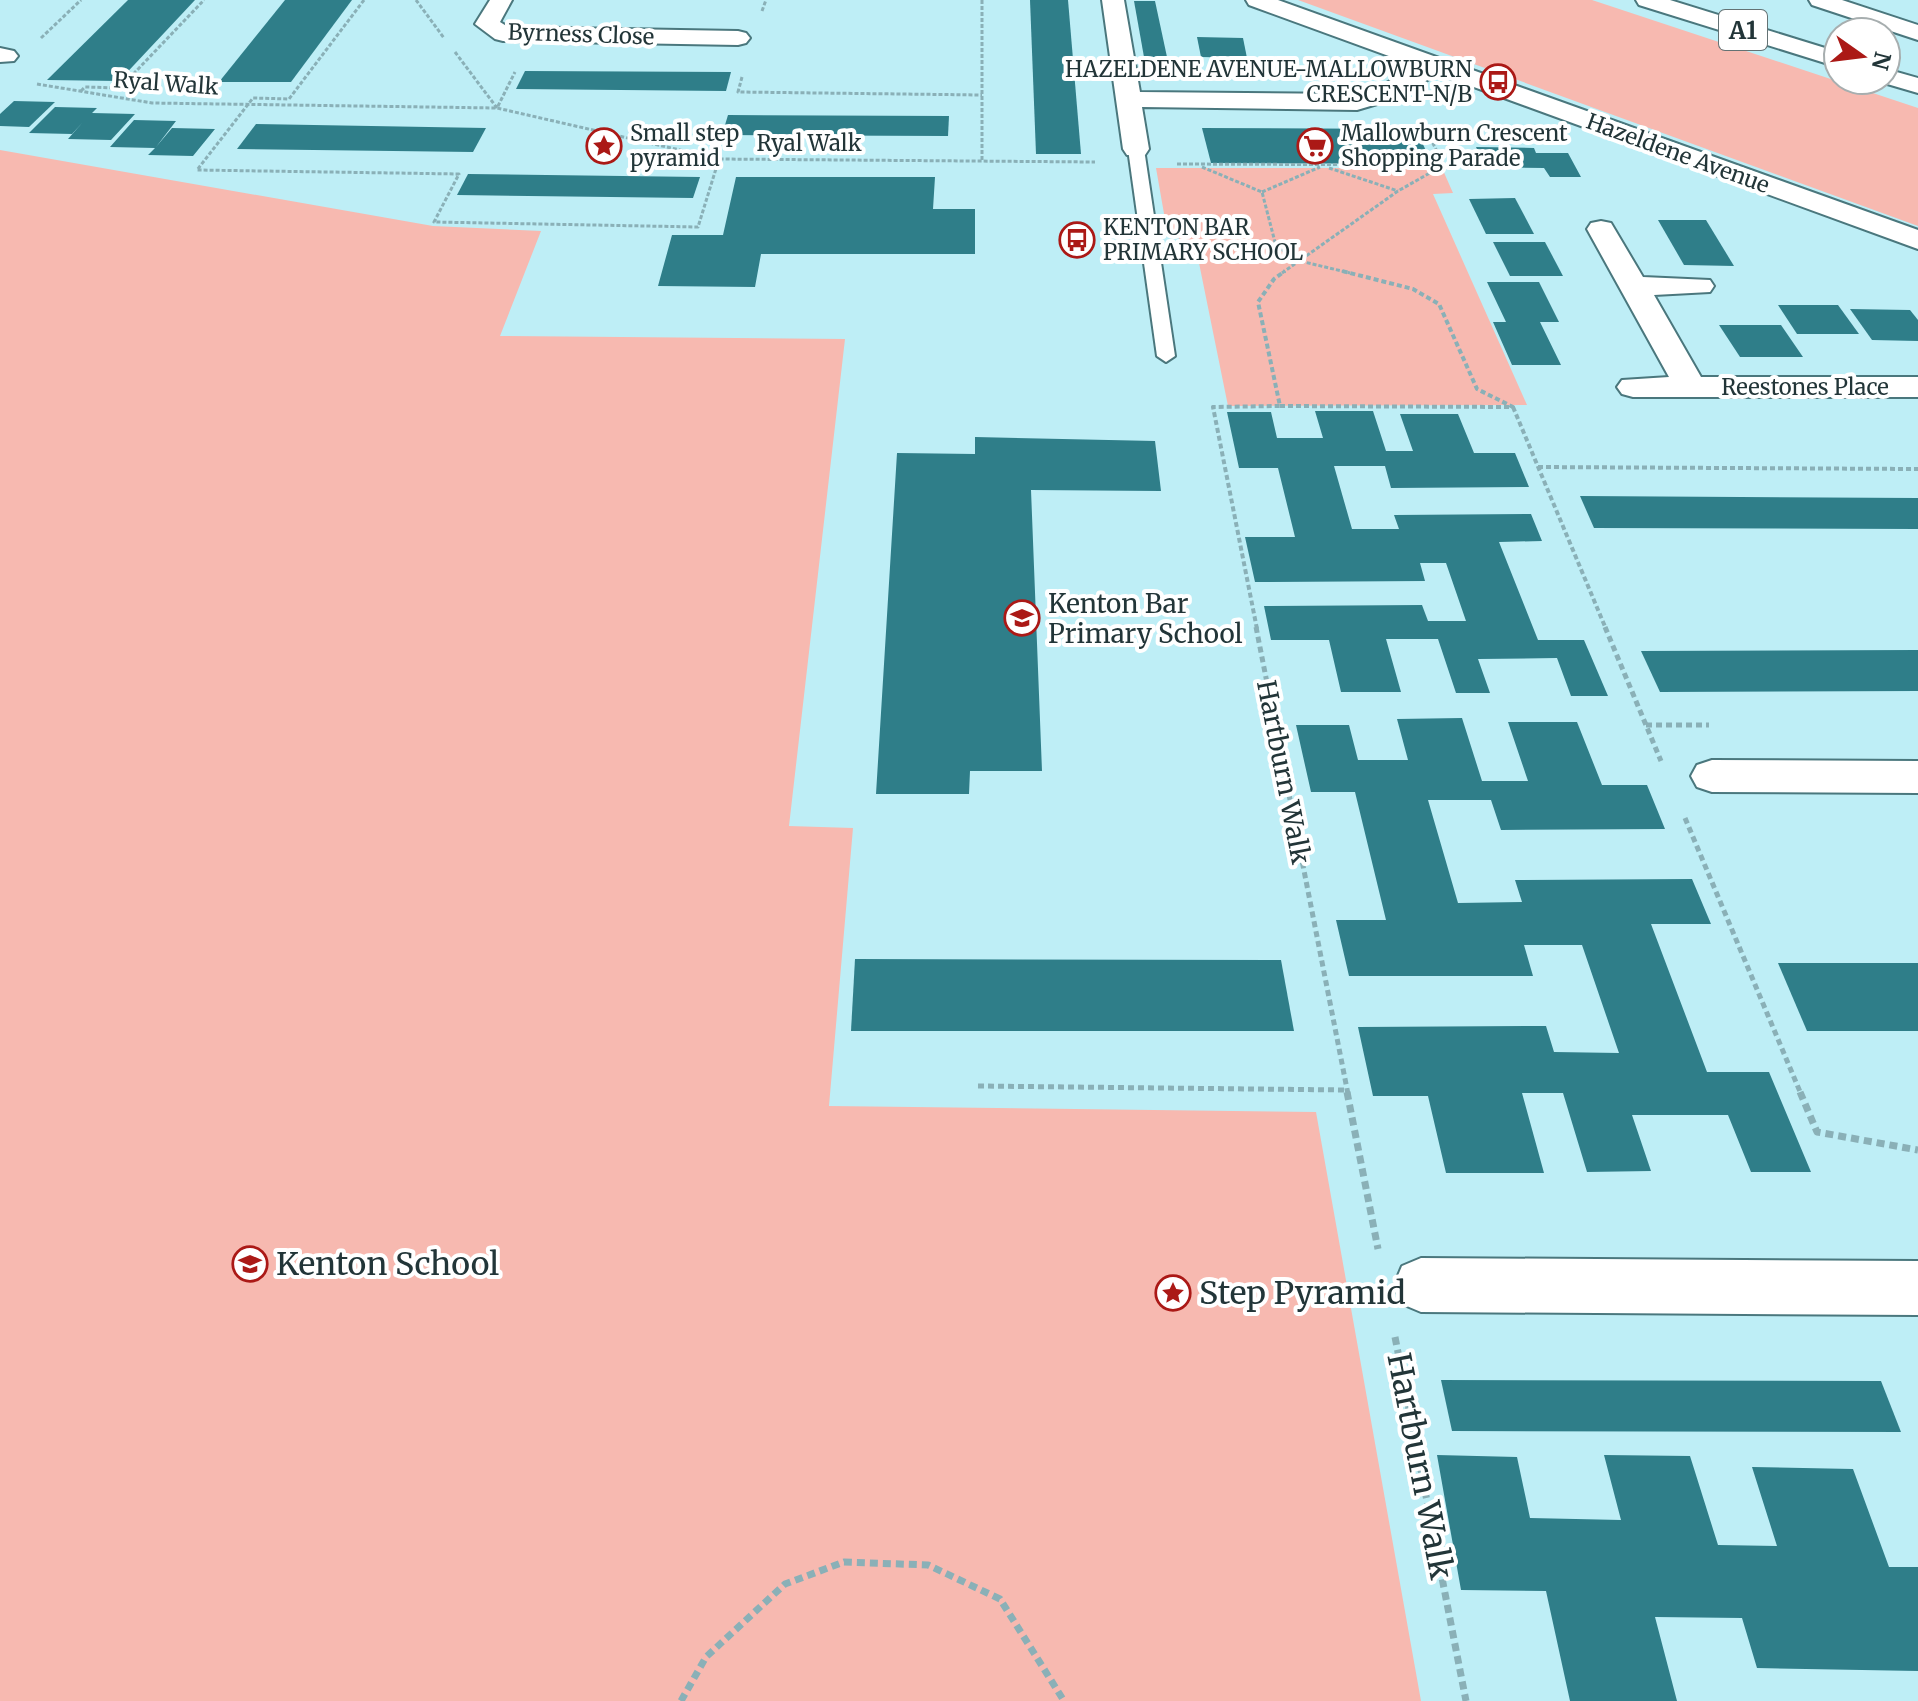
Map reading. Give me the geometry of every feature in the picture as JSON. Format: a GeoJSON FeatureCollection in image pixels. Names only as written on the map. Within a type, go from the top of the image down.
{"type":"FeatureCollection","features":[{"type":"Feature","properties":{"kind":"main road","name":"Byrness Close"},"geometry":{"type":"LineString","coordinates":[[501,0],[487,24],[503,34],[710,29],[738,38]]}},
{"type":"Feature","properties":{"kind":"main road"},"geometry":{"type":"LineString","coordinates":[[1113,0],[1136,156]]}},
{"type":"Feature","properties":{"kind":"main road","name":"Hazeldene Avenue"},"geometry":{"type":"LineString","coordinates":[[1257,0],[1918,240]]}},
{"type":"Feature","properties":{"kind":"main road","name":"A1"},"geometry":{"type":"LineString","coordinates":[[1647,0],[1822,55]]}},
{"type":"Feature","properties":{"kind":"main road"},"geometry":{"type":"LineString","coordinates":[[1820,0],[1918,33]]}},
{"type":"Feature","properties":{"kind":"main road"},"geometry":{"type":"LineString","coordinates":[[1128,99],[1357,102],[1385,94],[1436,65]]}},
{"type":"Feature","properties":{"kind":"main road","name":"Reestones Place"},"geometry":{"type":"LineString","coordinates":[[1601,229],[1691,387]]}},
{"type":"Feature","properties":{"kind":"main road"},"geometry":{"type":"LineString","coordinates":[[1633,286],[1699,286]]}},
{"type":"Feature","properties":{"kind":"main road","name":"Reestones Place"},"geometry":{"type":"LineString","coordinates":[[1633,387],[1918,387]]}},
{"type":"Feature","properties":{"kind":"main road"},"geometry":{"type":"LineString","coordinates":[[1712,776],[1918,777]]}},
{"type":"Feature","properties":{"kind":"main road"},"geometry":{"type":"LineString","coordinates":[[1398,1291],[1918,1288]]}},
{"type":"Feature","properties":{"kind":"lane"},"geometry":{"type":"LineString","coordinates":[[1136,156],[1166,356]]}},
{"type":"Feature","properties":{"kind":"path","name":"Ryal Walk"},"geometry":{"type":"LineString","coordinates":[[81,91],[85,87],[120,88],[204,0]]}},
{"type":"Feature","properties":{"kind":"path","name":"Ryal Walk"},"geometry":{"type":"LineString","coordinates":[[249,104],[253,98],[289,99],[364,0]]}},
{"type":"Feature","properties":{"kind":"path"},"geometry":{"type":"LineString","coordinates":[[762,13],[766,0]]}},
{"type":"Feature","properties":{"kind":"path"},"geometry":{"type":"LineString","coordinates":[[982,0],[982,160]]}},
{"type":"Feature","properties":{"kind":"path"},"geometry":{"type":"LineString","coordinates":[[746,65],[738,92],[982,95]]}},
{"type":"Feature","properties":{"kind":"path","name":"Ryal Walk"},"geometry":{"type":"LineString","coordinates":[[27,83],[152,103],[497,108],[719,159],[1086,162],[1136,156],[1199,165],[1444,165]]}},
{"type":"Feature","properties":{"kind":"path"},"geometry":{"type":"LineString","coordinates":[[249,104],[197,170],[459,174],[434,222],[698,227],[719,159]]}},
{"type":"Feature","properties":{"kind":"path"},"geometry":{"type":"LineString","coordinates":[[1415,109],[1444,165],[1398,191],[1274,279],[1258,302],[1280,406],[1513,407]]}},
{"type":"Feature","properties":{"kind":"path"},"geometry":{"type":"LineString","coordinates":[[1199,165],[1262,192],[1322,166],[1398,191]]}},
{"type":"Feature","properties":{"kind":"path"},"geometry":{"type":"LineString","coordinates":[[1262,192],[1276,246],[1300,261],[1413,289],[1439,304],[1477,389],[1513,407],[1521,425]]}},
{"type":"Feature","properties":{"kind":"path","name":"Hartburn Walk"},"geometry":{"type":"LineString","coordinates":[[1280,406],[1213,407],[1346,1090],[1398,1291],[1466,1701]]}},
{"type":"Feature","properties":{"kind":"path"},"geometry":{"type":"LineString","coordinates":[[1538,467],[1918,469]]}},
{"type":"Feature","properties":{"kind":"path"},"geometry":{"type":"LineString","coordinates":[[978,1086],[1346,1090]]}},
{"type":"Feature","properties":{"kind":"path"},"geometry":{"type":"LineString","coordinates":[[681,1701],[706,1657],[785,1584],[844,1562],[928,1565],[1000,1599],[1064,1701]]}},
{"type":"Feature","properties":{"kind":"shaded area"},"geometry":{"type":"Polygon","coordinates":[[[1298,0],[1592,0],[1822,76],[1822,96],[1882,96],[1918,108],[1918,226],[1298,0]]]}},
{"type":"Feature","properties":{"kind":"shaded area"},"geometry":{"type":"Polygon","coordinates":[[[0,150],[433,226],[541,231],[500,336],[845,339],[789,826],[853,828],[829,1106],[1316,1112],[1421,1701],[0,1701],[0,150]]]}},
{"type":"Feature","properties":{"kind":"shaded area"},"geometry":{"type":"Polygon","coordinates":[[[1156,168],[1442,168],[1453,193],[1433,194],[1527,405],[1228,406],[1198,258],[1166,225],[1156,168]]]}},
{"type":"Feature","properties":{"kind":"building"},"geometry":{"type":"Polygon","coordinates":[[[128,0],[195,0],[119,81],[47,80],[128,0]]]}},
{"type":"Feature","properties":{"kind":"building"},"geometry":{"type":"Polygon","coordinates":[[[285,0],[352,0],[291,82],[219,82],[285,0]]]}},
{"type":"Feature","properties":{"kind":"building"},"geometry":{"type":"Polygon","coordinates":[[[1030,0],[1068,0],[1081,154],[1036,154],[1030,0]]]}},
{"type":"Feature","properties":{"kind":"building"},"geometry":{"type":"Polygon","coordinates":[[[1134,1],[1155,1],[1167,57],[1144,57],[1134,1]]]}},
{"type":"Feature","properties":{"kind":"building"},"geometry":{"type":"Polygon","coordinates":[[[1197,37],[1243,38],[1247,58],[1201,57],[1197,37]]]}},
{"type":"Feature","properties":{"kind":"building"},"geometry":{"type":"Polygon","coordinates":[[[525,71],[731,72],[726,91],[516,89],[525,71]]]}},
{"type":"Feature","properties":{"kind":"building"},"geometry":{"type":"Polygon","coordinates":[[[14,101],[55,102],[29,127],[0,126],[0,114],[14,101]]]}},
{"type":"Feature","properties":{"kind":"building"},"geometry":{"type":"Polygon","coordinates":[[[55,107],[97,108],[92,113],[135,114],[111,140],[68,139],[83,122],[72,134],[29,133],[55,107]]]}},
{"type":"Feature","properties":{"kind":"building"},"geometry":{"type":"Polygon","coordinates":[[[728,115],[949,116],[948,136],[722,135],[728,115]]]}},
{"type":"Feature","properties":{"kind":"building"},"geometry":{"type":"Polygon","coordinates":[[[134,120],[176,121],[156,147],[172,128],[215,129],[193,156],[148,155],[155,148],[110,147],[134,120]]]}},
{"type":"Feature","properties":{"kind":"building"},"geometry":{"type":"Polygon","coordinates":[[[256,124],[486,128],[473,152],[237,149],[256,124]]]}},
{"type":"Feature","properties":{"kind":"building","name":"Mallowburn Crescent Shopping Parade"},"geometry":{"type":"Polygon","coordinates":[[[1202,128],[1416,129],[1432,164],[1211,163],[1202,128]]]}},
{"type":"Feature","properties":{"kind":"building"},"geometry":{"type":"Polygon","coordinates":[[[1476,147],[1534,148],[1536,153],[1568,153],[1581,177],[1550,177],[1544,168],[1485,167],[1476,147]]]}},
{"type":"Feature","properties":{"kind":"building"},"geometry":{"type":"Polygon","coordinates":[[[468,174],[700,177],[693,198],[457,195],[468,174]]]}},
{"type":"Feature","properties":{"kind":"building"},"geometry":{"type":"Polygon","coordinates":[[[736,177],[935,177],[933,209],[975,209],[975,254],[761,254],[755,287],[658,286],[672,235],[723,235],[736,177]]]}},
{"type":"Feature","properties":{"kind":"building"},"geometry":{"type":"Polygon","coordinates":[[[1515,198],[1534,234],[1486,234],[1469,199],[1515,198]]]}},
{"type":"Feature","properties":{"kind":"building"},"geometry":{"type":"Polygon","coordinates":[[[1658,220],[1706,220],[1734,266],[1684,265],[1658,220]]]}},
{"type":"Feature","properties":{"kind":"building"},"geometry":{"type":"Polygon","coordinates":[[[1493,242],[1545,242],[1563,276],[1510,276],[1493,242]]]}},
{"type":"Feature","properties":{"kind":"building"},"geometry":{"type":"Polygon","coordinates":[[[1487,282],[1539,282],[1559,322],[1540,322],[1561,365],[1512,365],[1493,322],[1506,322],[1487,282]]]}},
{"type":"Feature","properties":{"kind":"building"},"geometry":{"type":"Polygon","coordinates":[[[1778,305],[1838,305],[1859,334],[1797,334],[1778,305]]]}},
{"type":"Feature","properties":{"kind":"building"},"geometry":{"type":"Polygon","coordinates":[[[1850,309],[1910,310],[1918,320],[1918,341],[1872,340],[1850,309]]]}},
{"type":"Feature","properties":{"kind":"building"},"geometry":{"type":"Polygon","coordinates":[[[1719,325],[1781,325],[1803,357],[1740,357],[1719,325]]]}},
{"type":"Feature","properties":{"kind":"building"},"geometry":{"type":"Polygon","coordinates":[[[1315,411],[1373,411],[1386,451],[1413,451],[1400,414],[1458,414],[1474,453],[1515,453],[1529,487],[1391,488],[1385,466],[1334,466],[1352,529],[1399,529],[1394,515],[1531,514],[1542,541],[1499,542],[1538,640],[1584,640],[1608,696],[1571,696],[1557,658],[1478,659],[1490,693],[1456,693],[1438,639],[1386,639],[1401,692],[1341,692],[1329,640],[1271,640],[1264,606],[1422,605],[1428,621],[1466,621],[1446,563],[1420,563],[1425,581],[1255,582],[1245,537],[1295,537],[1278,468],[1239,468],[1227,412],[1271,412],[1277,438],[1323,438],[1315,411]]]}},
{"type":"Feature","properties":{"kind":"building"},"geometry":{"type":"Polygon","coordinates":[[[975,437],[1155,441],[1161,491],[1031,490],[1042,771],[970,771],[969,794],[876,794],[897,453],[975,454],[975,437]]]}},
{"type":"Feature","properties":{"kind":"building"},"geometry":{"type":"Polygon","coordinates":[[[1580,496],[1918,498],[1918,529],[1594,528],[1580,496]]]}},
{"type":"Feature","properties":{"kind":"building"},"geometry":{"type":"Polygon","coordinates":[[[1918,650],[1918,691],[1660,692],[1641,651],[1918,650]]]}},
{"type":"Feature","properties":{"kind":"building"},"geometry":{"type":"Polygon","coordinates":[[[1462,718],[1482,781],[1528,781],[1508,722],[1577,722],[1602,785],[1647,785],[1665,829],[1501,830],[1491,800],[1428,800],[1458,903],[1522,902],[1515,880],[1692,879],[1711,924],[1651,924],[1707,1072],[1769,1072],[1811,1172],[1751,1172],[1728,1115],[1632,1115],[1651,1171],[1587,1172],[1563,1093],[1522,1093],[1544,1173],[1446,1173],[1428,1096],[1373,1096],[1358,1027],[1546,1026],[1554,1052],[1619,1053],[1582,945],[1524,945],[1533,976],[1349,976],[1336,920],[1386,920],[1355,792],[1311,792],[1296,725],[1349,725],[1358,760],[1408,760],[1397,719],[1462,718]]]}},
{"type":"Feature","properties":{"kind":"building"},"geometry":{"type":"Polygon","coordinates":[[[855,959],[1281,960],[1294,1031],[851,1031],[855,959]]]}},
{"type":"Feature","properties":{"kind":"building"},"geometry":{"type":"Polygon","coordinates":[[[1778,963],[1918,963],[1918,1031],[1807,1031],[1778,963]]]}},
{"type":"Feature","properties":{"kind":"building"},"geometry":{"type":"Polygon","coordinates":[[[1441,1380],[1881,1381],[1901,1432],[1452,1431],[1441,1380]]]}},
{"type":"Feature","properties":{"kind":"building"},"geometry":{"type":"Polygon","coordinates":[[[1437,1455],[1517,1457],[1530,1518],[1621,1520],[1604,1455],[1690,1456],[1718,1545],[1777,1546],[1752,1467],[1853,1469],[1889,1567],[1918,1567],[1918,1671],[1757,1668],[1742,1618],[1655,1617],[1677,1701],[1570,1701],[1546,1591],[1461,1590],[1437,1455]]]}},
{"type":"Feature","properties":{"kind":"place","name":"HAZELDENE AVENUE-MALLOWBURN CRESCENT-N/B"},"geometry":{"type":"Point","coordinates":[1498,82]}},
{"type":"Feature","properties":{"kind":"place","name":"Small step pyramid"},"geometry":{"type":"Point","coordinates":[604,146]}},
{"type":"Feature","properties":{"kind":"place","name":"Mallowburn Crescent Shopping Parade"},"geometry":{"type":"Point","coordinates":[1315,146]}},
{"type":"Feature","properties":{"kind":"place","name":"KENTON BAR PRIMARY SCHOOL"},"geometry":{"type":"Point","coordinates":[1077,240]}},
{"type":"Feature","properties":{"kind":"place","name":"Kenton Bar Primary School"},"geometry":{"type":"Point","coordinates":[1022,618]}},
{"type":"Feature","properties":{"kind":"place","name":"Kenton School"},"geometry":{"type":"Point","coordinates":[250,1264]}},
{"type":"Feature","properties":{"kind":"place","name":"Step Pyramid"},"geometry":{"type":"Point","coordinates":[1173,1293]}}]}
